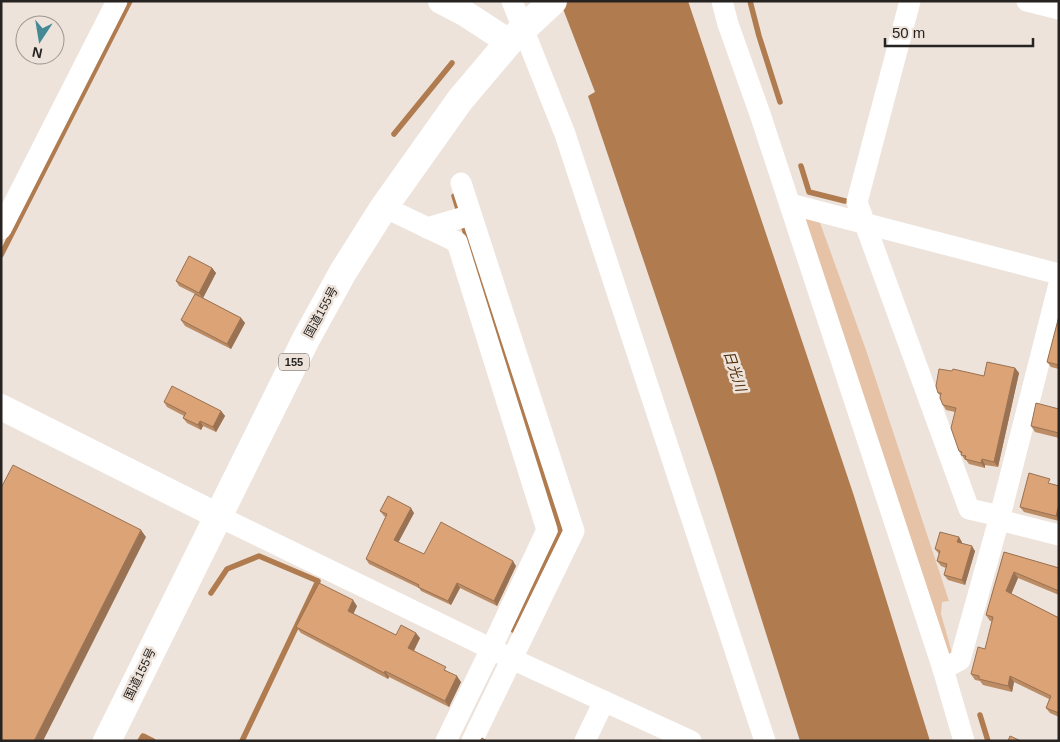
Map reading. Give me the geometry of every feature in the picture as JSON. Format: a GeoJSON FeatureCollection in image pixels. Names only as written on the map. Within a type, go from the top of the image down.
{"type":"FeatureCollection","features":[{"type":"Feature","properties":{"kind":"highway","name":"国道155号"},"geometry":{"type":"LineString","coordinates":[[107,741],[306,340],[344,272],[384,207],[460,100],[530,23]]}},
{"type":"Feature","properties":{"kind":"street"},"geometry":{"type":"LineString","coordinates":[[1,229],[117,1]]}},
{"type":"Feature","properties":{"kind":"street"},"geometry":{"type":"LineString","coordinates":[[441,1],[466,14],[530,23]]}},
{"type":"Feature","properties":{"kind":"street"},"geometry":{"type":"LineString","coordinates":[[512,1],[530,23],[765,741]]}},
{"type":"Feature","properties":{"kind":"street"},"geometry":{"type":"LineString","coordinates":[[722,1],[728,24],[790,204],[944,669],[964,741]]}},
{"type":"Feature","properties":{"kind":"street"},"geometry":{"type":"LineString","coordinates":[[910,1],[857,202],[969,509],[1059,535]]}},
{"type":"Feature","properties":{"kind":"street"},"geometry":{"type":"LineString","coordinates":[[1026,1],[1059,10]]}},
{"type":"Feature","properties":{"kind":"street"},"geometry":{"type":"LineString","coordinates":[[461,183],[574,531],[472,741]]}},
{"type":"Feature","properties":{"kind":"street"},"geometry":{"type":"LineString","coordinates":[[790,204],[1059,274]]}},
{"type":"Feature","properties":{"kind":"street"},"geometry":{"type":"LineString","coordinates":[[384,207],[457,242],[546,530],[446,741]]}},
{"type":"Feature","properties":{"kind":"street"},"geometry":{"type":"LineString","coordinates":[[427,228],[471,215]]}},
{"type":"Feature","properties":{"kind":"street"},"geometry":{"type":"LineString","coordinates":[[944,669],[960,660],[999,518],[1059,284]]}},
{"type":"Feature","properties":{"kind":"street"},"geometry":{"type":"LineString","coordinates":[[1,407],[218,516],[491,649],[691,741]]}},
{"type":"Feature","properties":{"kind":"street"},"geometry":{"type":"LineString","coordinates":[[584,741],[604,701]]}},
{"type":"Feature","properties":{"kind":"shaded area"},"geometry":{"type":"Polygon","coordinates":[[[804,218],[819,220],[866,350],[949,601],[942,602],[941,614],[952,653],[949,654],[804,218]]]}},
{"type":"Feature","properties":{"kind":"water","name":"日光川"},"geometry":{"type":"Polygon","coordinates":[[[560,1],[688,1],[854,496],[930,741],[800,741],[715,472],[588,96],[595,92],[560,1]]]}},
{"type":"Feature","properties":{"kind":"building"},"geometry":{"type":"Polygon","coordinates":[[[189,256],[212,268],[199,293],[176,281],[189,256]]]}},
{"type":"Feature","properties":{"kind":"building"},"geometry":{"type":"Polygon","coordinates":[[[195,294],[241,318],[227,344],[181,320],[195,294]]]}},
{"type":"Feature","properties":{"kind":"building"},"geometry":{"type":"Polygon","coordinates":[[[1059,316],[1059,365],[1047,362],[1059,316]]]}},
{"type":"Feature","properties":{"kind":"building"},"geometry":{"type":"Polygon","coordinates":[[[987,362],[1015,368],[994,462],[982,459],[981,463],[965,459],[966,456],[961,455],[962,452],[959,451],[951,428],[956,408],[943,405],[940,398],[941,393],[938,393],[936,386],[939,369],[952,371],[953,369],[984,376],[987,362]]]}},
{"type":"Feature","properties":{"kind":"building"},"geometry":{"type":"Polygon","coordinates":[[[172,386],[221,411],[213,427],[200,421],[198,425],[183,418],[186,413],[164,402],[172,386]]]}},
{"type":"Feature","properties":{"kind":"building"},"geometry":{"type":"Polygon","coordinates":[[[1036,403],[1059,409],[1059,433],[1031,426],[1036,403]]]}},
{"type":"Feature","properties":{"kind":"building"},"geometry":{"type":"Polygon","coordinates":[[[13,465],[141,530],[34,741],[1,741],[1,488],[13,465]]]}},
{"type":"Feature","properties":{"kind":"building"},"geometry":{"type":"Polygon","coordinates":[[[1029,473],[1050,479],[1048,483],[1059,486],[1059,504],[1056,516],[1020,507],[1029,473]]]}},
{"type":"Feature","properties":{"kind":"building"},"geometry":{"type":"Polygon","coordinates":[[[388,496],[411,508],[394,540],[424,554],[441,522],[513,561],[494,601],[457,583],[448,601],[366,559],[387,514],[380,511],[388,496]]]}},
{"type":"Feature","properties":{"kind":"building"},"geometry":{"type":"Polygon","coordinates":[[[940,532],[959,537],[957,542],[972,546],[962,580],[944,575],[947,564],[937,561],[940,551],[935,549],[940,532]]]}},
{"type":"Feature","properties":{"kind":"building"},"geometry":{"type":"Polygon","coordinates":[[[1004,552],[1059,568],[1059,591],[1014,572],[1006,591],[1059,618],[1059,713],[1046,708],[1051,696],[1010,676],[1008,686],[979,679],[979,676],[971,674],[978,647],[985,649],[993,617],[986,615],[1004,552]]]}},
{"type":"Feature","properties":{"kind":"building"},"geometry":{"type":"Polygon","coordinates":[[[319,583],[353,600],[348,611],[396,635],[401,625],[416,633],[408,648],[446,667],[444,670],[457,676],[445,701],[385,671],[384,673],[296,627],[319,583]]]}},
{"type":"Feature","properties":{"kind":"building"},"geometry":{"type":"Polygon","coordinates":[[[1010,736],[1021,741],[1008,741],[1010,736]]]}},
{"type":"Feature","properties":{"kind":"waterway"},"geometry":{"type":"LineString","coordinates":[[1,255],[130,1]]}},
{"type":"Feature","properties":{"kind":"waterway"},"geometry":{"type":"LineString","coordinates":[[750,1],[780,102]]}},
{"type":"Feature","properties":{"kind":"waterway"},"geometry":{"type":"LineString","coordinates":[[394,134],[452,63]]}},
{"type":"Feature","properties":{"kind":"waterway"},"geometry":{"type":"LineString","coordinates":[[801,166],[809,192],[845,201]]}},
{"type":"Feature","properties":{"kind":"waterway"},"geometry":{"type":"LineString","coordinates":[[454,196],[459,212]]}},
{"type":"Feature","properties":{"kind":"waterway"},"geometry":{"type":"LineString","coordinates":[[463,225],[561,532],[513,630]]}},
{"type":"Feature","properties":{"kind":"waterway"},"geometry":{"type":"LineString","coordinates":[[211,593],[227,569],[259,556],[318,581],[242,741]]}},
{"type":"Feature","properties":{"kind":"waterway"},"geometry":{"type":"LineString","coordinates":[[980,715],[988,741]]}},
{"type":"Feature","properties":{"kind":"waterway"},"geometry":{"type":"LineString","coordinates":[[140,741],[143,736],[153,741]]}}]}
